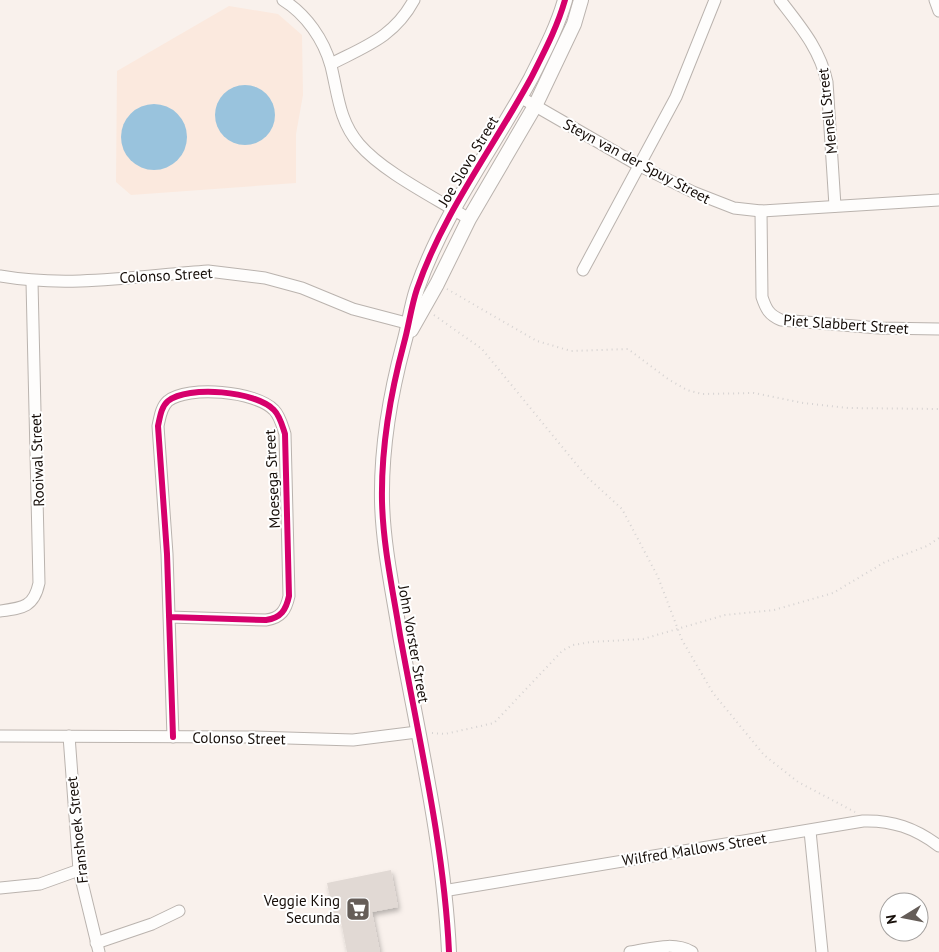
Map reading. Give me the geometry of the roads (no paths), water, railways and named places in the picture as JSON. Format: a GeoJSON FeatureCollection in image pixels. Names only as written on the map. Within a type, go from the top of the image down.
{"type":"FeatureCollection","features":[{"type":"Feature","properties":{"kind":"street"},"geometry":{"type":"LineString","coordinates":[[283,0],[297,8],[317,34],[331,64],[342,119],[359,144],[385,167],[469,219]]}},
{"type":"Feature","properties":{"kind":"street"},"geometry":{"type":"LineString","coordinates":[[331,64],[381,39],[394,29],[414,0]]}},
{"type":"Feature","properties":{"kind":"street","name":"Joe Slovo Street"},"geometry":{"type":"LineString","coordinates":[[405,340],[411,324],[418,289],[453,209],[520,97],[558,25],[565,0]]}},
{"type":"Feature","properties":{"kind":"street","name":"Joe Slovo Street"},"geometry":{"type":"LineString","coordinates":[[411,324],[424,308],[469,219],[535,106],[574,24],[581,0]]}},
{"type":"Feature","properties":{"kind":"street"},"geometry":{"type":"LineString","coordinates":[[583,270],[638,164],[676,97],[716,0]]}},
{"type":"Feature","properties":{"kind":"street","name":"Menell Street"},"geometry":{"type":"LineString","coordinates":[[780,0],[809,37],[823,64],[827,82],[835,206]]}},
{"type":"Feature","properties":{"kind":"street"},"geometry":{"type":"LineString","coordinates":[[935,0],[939,12]]}},
{"type":"Feature","properties":{"kind":"street","name":"Steyn van der Spuy Street"},"geometry":{"type":"LineString","coordinates":[[520,97],[638,164],[715,201],[734,208],[761,211],[939,200]]}},
{"type":"Feature","properties":{"kind":"street","name":"Piet Slabbert Street"},"geometry":{"type":"LineString","coordinates":[[761,211],[762,297],[772,317],[780,320],[879,328],[939,329]]}},
{"type":"Feature","properties":{"kind":"street","name":"Colonso Street"},"geometry":{"type":"LineString","coordinates":[[0,276],[32,282],[57,282],[208,271],[223,272],[265,278],[302,288],[353,309],[411,324]]}},
{"type":"Feature","properties":{"kind":"street","name":"Rooiwal Street"},"geometry":{"type":"LineString","coordinates":[[0,611],[30,604],[36,596],[39,583],[32,282]]}},
{"type":"Feature","properties":{"kind":"street","name":"John Vorster Street"},"geometry":{"type":"LineString","coordinates":[[405,340],[394,379],[386,430],[382,502],[388,564],[443,891],[449,952]]}},
{"type":"Feature","properties":{"kind":"street","name":"Moesega Street"},"geometry":{"type":"LineString","coordinates":[[169,617],[266,620],[281,615],[287,606],[289,586],[284,434],[281,420],[274,410],[254,398],[226,392],[178,396],[168,401],[161,413],[158,426],[169,617],[173,737]]}},
{"type":"Feature","properties":{"kind":"street","name":"Colonso Street"},"geometry":{"type":"LineString","coordinates":[[0,736],[353,740],[417,732]]}},
{"type":"Feature","properties":{"kind":"street","name":"Franshoek Street"},"geometry":{"type":"LineString","coordinates":[[69,736],[79,870],[98,948]]}},
{"type":"Feature","properties":{"kind":"street","name":"Wilfred Mallows Street"},"geometry":{"type":"LineString","coordinates":[[443,891],[863,821],[896,823],[920,833],[939,846]]}},
{"type":"Feature","properties":{"kind":"street"},"geometry":{"type":"LineString","coordinates":[[810,831],[822,952]]}},
{"type":"Feature","properties":{"kind":"street"},"geometry":{"type":"LineString","coordinates":[[0,888],[40,884],[79,870]]}},
{"type":"Feature","properties":{"kind":"street"},"geometry":{"type":"LineString","coordinates":[[98,948],[179,911]]}},
{"type":"Feature","properties":{"kind":"street"},"geometry":{"type":"LineString","coordinates":[[630,952],[674,946],[683,947],[692,952]]}},
{"type":"Feature","properties":{"kind":"water"},"geometry":{"type":"Polygon","coordinates":[[[245,85],[261,90],[266,94],[270,99],[275,115],[270,131],[266,136],[261,140],[245,145],[229,140],[224,136],[220,131],[215,115],[220,99],[224,94],[229,90],[245,85]]]}},
{"type":"Feature","properties":{"kind":"water"},"geometry":{"type":"Polygon","coordinates":[[[154,104],[167,106],[182,119],[185,124],[187,137],[185,150],[172,165],[167,168],[154,170],[141,168],[126,155],[123,150],[121,137],[123,124],[136,109],[141,106],[154,104]]]}},
{"type":"Feature","properties":{"kind":"place","name":"Veggie King Secunda"},"geometry":{"type":"Point","coordinates":[358,909]}}]}
